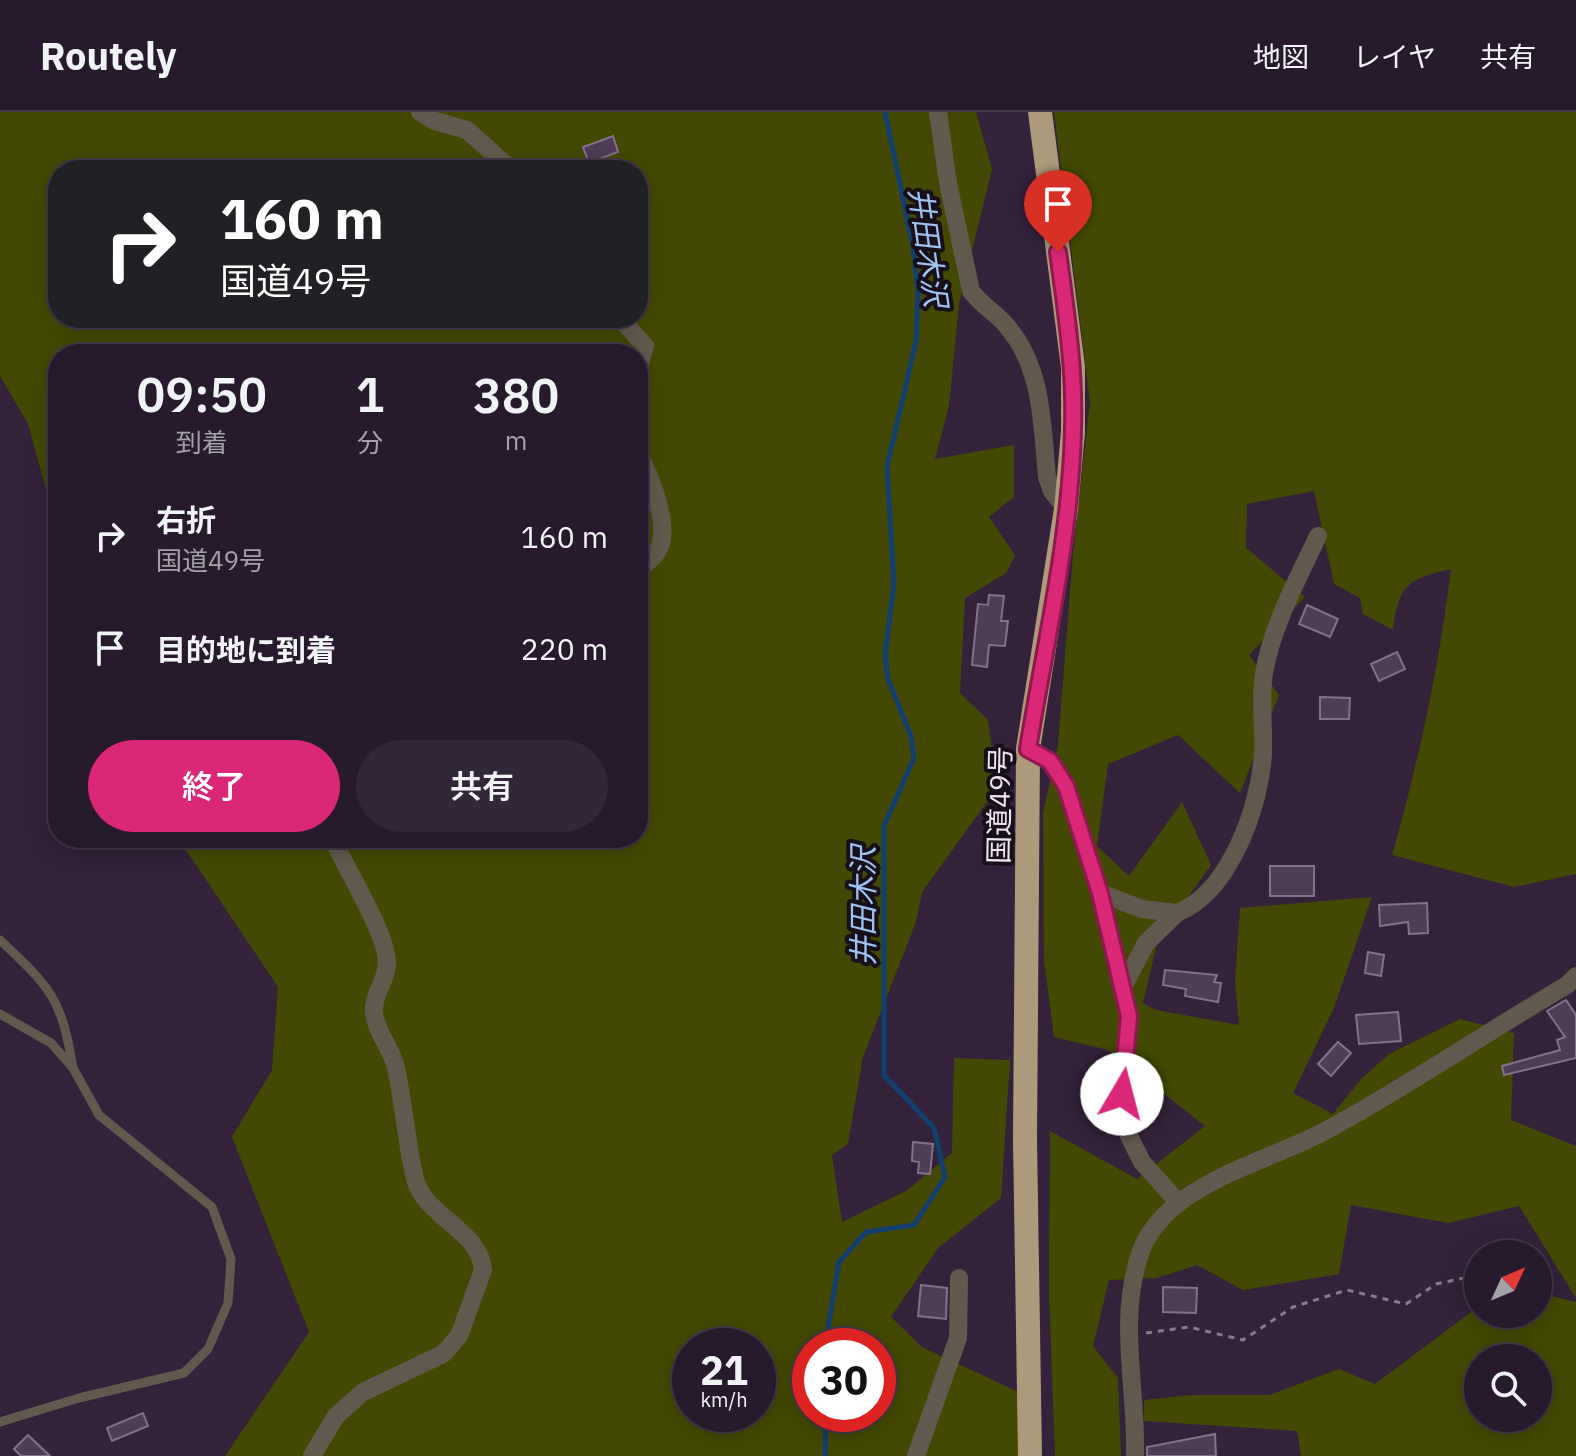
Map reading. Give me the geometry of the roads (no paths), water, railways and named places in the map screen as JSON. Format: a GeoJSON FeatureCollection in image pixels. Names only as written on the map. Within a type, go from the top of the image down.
{"type":"FeatureCollection","features":[{"type":"Feature","properties":{"kind":"highway","name":"国道49号"},"geometry":{"type":"LineString","coordinates":[[1030,1456],[1025,1139],[1028,749],[1066,509],[1073,432],[1073,367],[1040,112]]}},
{"type":"Feature","properties":{"kind":"street"},"geometry":{"type":"LineString","coordinates":[[420,112],[435,121],[467,130],[501,160]]}},
{"type":"Feature","properties":{"kind":"street"},"geometry":{"type":"LineString","coordinates":[[938,112],[948,183],[971,291],[979,303],[1005,324],[1033,369],[1047,477],[1052,491],[1066,509]]}},
{"type":"Feature","properties":{"kind":"street"},"geometry":{"type":"LineString","coordinates":[[629,328],[643,344]]}},
{"type":"Feature","properties":{"kind":"street"},"geometry":{"type":"LineString","coordinates":[[648,473],[655,486],[662,542],[648,560]]}},
{"type":"Feature","properties":{"kind":"street"},"geometry":{"type":"LineString","coordinates":[[1122,989],[1146,943],[1177,913],[1192,907],[1217,878],[1251,820],[1263,754],[1264,672],[1294,585],[1318,536]]}},
{"type":"Feature","properties":{"kind":"street"},"geometry":{"type":"LineString","coordinates":[[1028,749],[1050,761],[1066,786],[1100,893],[1129,1016],[1122,1094],[1129,1136],[1142,1162],[1179,1203]]}},
{"type":"Feature","properties":{"kind":"street"},"geometry":{"type":"LineString","coordinates":[[312,1456],[336,1416],[363,1392],[443,1354],[459,1336],[483,1270],[482,1260],[471,1243],[436,1210],[416,1183],[394,1062],[374,1016],[387,962],[382,943],[337,848]]}},
{"type":"Feature","properties":{"kind":"street"},"geometry":{"type":"LineString","coordinates":[[1100,893],[1142,909],[1177,913]]}},
{"type":"Feature","properties":{"kind":"street"},"geometry":{"type":"LineString","coordinates":[[1135,1456],[1127,1336],[1139,1258],[1150,1233],[1179,1203],[1235,1169],[1325,1131],[1418,1079],[1576,976]]}},
{"type":"Feature","properties":{"kind":"street"},"geometry":{"type":"LineString","coordinates":[[916,1456],[958,1338],[959,1278]]}},
{"type":"Feature","properties":{"kind":"lane"},"geometry":{"type":"LineString","coordinates":[[0,940],[48,986],[66,1026],[73,1068]]}},
{"type":"Feature","properties":{"kind":"lane"},"geometry":{"type":"LineString","coordinates":[[0,1014],[51,1043],[73,1068],[99,1115],[212,1207],[231,1259],[228,1303],[208,1349],[184,1373],[79,1398],[0,1422]]}},
{"type":"Feature","properties":{"kind":"waterway","name":"井田木沢"},"geometry":{"type":"LineString","coordinates":[[828,1328],[839,1262],[866,1232],[914,1225],[945,1177],[934,1128],[884,1075],[884,826],[914,758],[911,736],[888,679],[885,654],[894,584],[887,467],[916,341],[918,293],[913,247],[885,112]]}},
{"type":"Feature","properties":{"kind":"waterway","name":"井田木沢"},"geometry":{"type":"LineString","coordinates":[[825,1456],[826,1432]]}}]}
